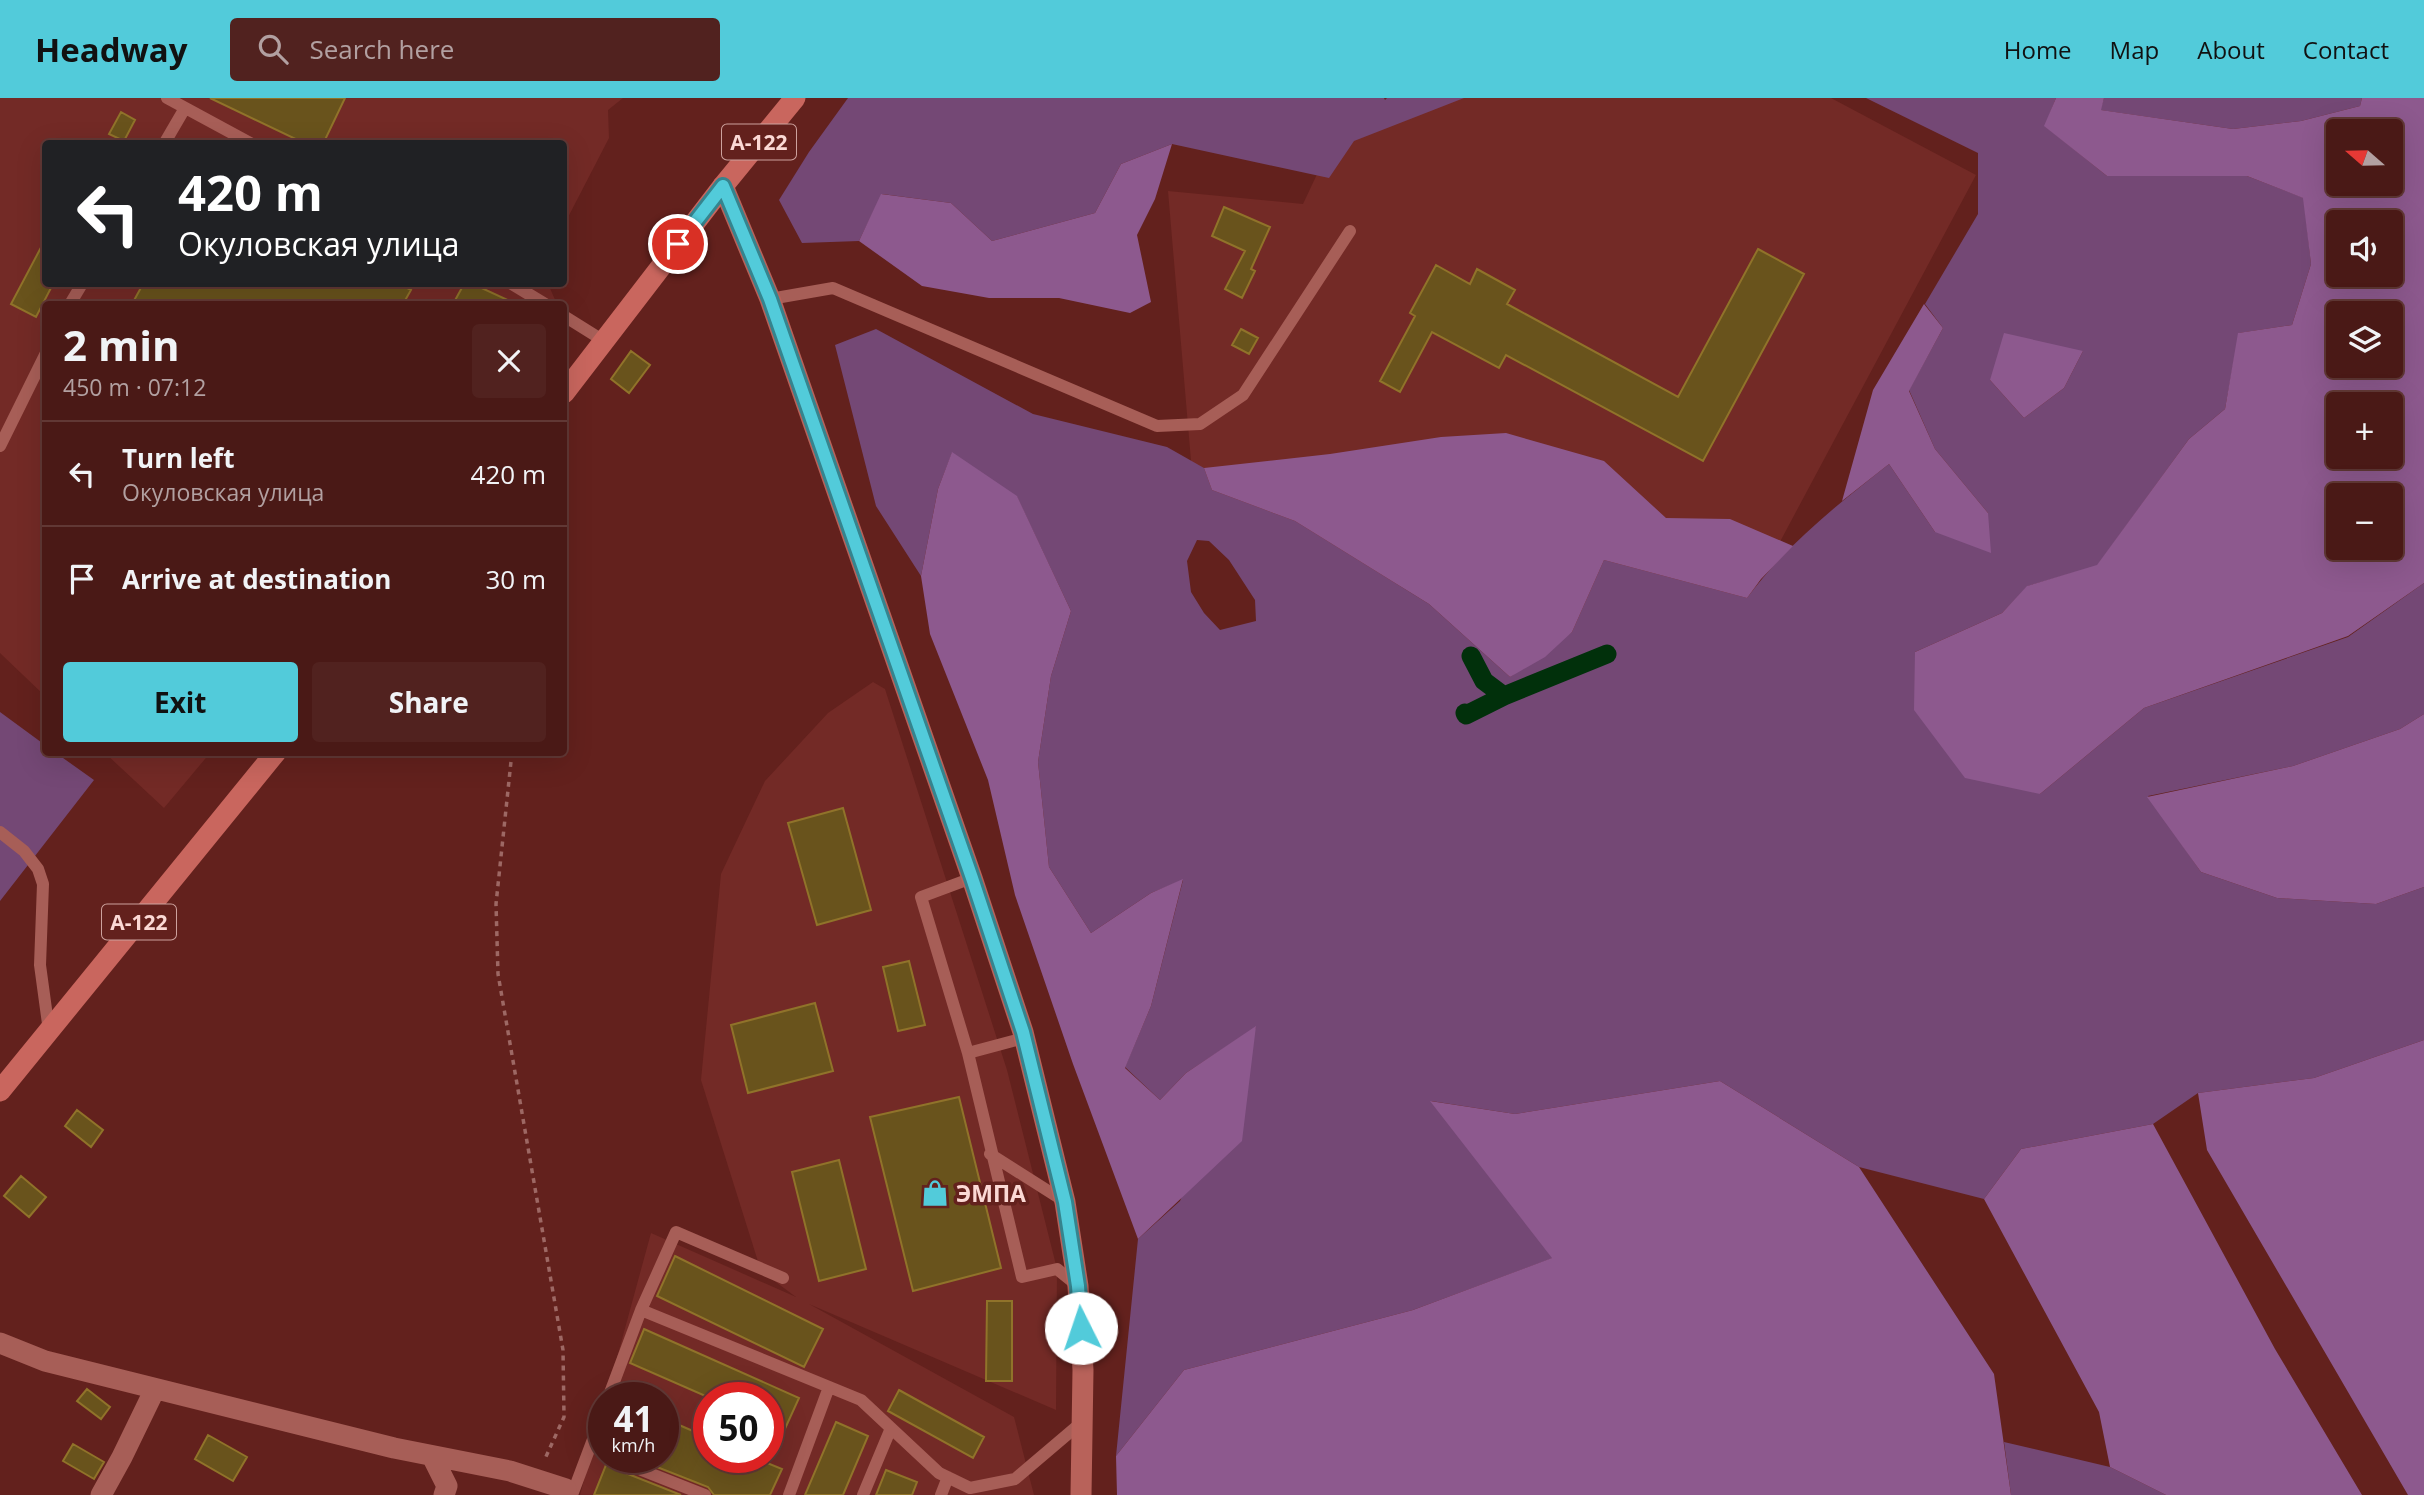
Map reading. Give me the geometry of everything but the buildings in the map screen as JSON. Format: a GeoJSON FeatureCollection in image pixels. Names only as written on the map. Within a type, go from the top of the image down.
{"type":"FeatureCollection","features":[{"type":"Feature","properties":{"kind":"main road","name":"А-122"},"geometry":{"type":"LineString","coordinates":[[567,389],[723,186],[795,98]]}},
{"type":"Feature","properties":{"kind":"main road"},"geometry":{"type":"LineString","coordinates":[[723,186],[770,299],[972,878],[1024,1038],[1065,1202],[1078,1286],[1083,1370],[1080,1495]]}},
{"type":"Feature","properties":{"kind":"main road","name":"А-122"},"geometry":{"type":"LineString","coordinates":[[0,1091],[273,756]]}},
{"type":"Feature","properties":{"kind":"street"},"geometry":{"type":"LineString","coordinates":[[0,1343],[45,1361],[155,1389],[394,1448],[510,1471],[571,1494]]}},
{"type":"Feature","properties":{"kind":"street"},"geometry":{"type":"LineString","coordinates":[[101,1495],[155,1389]]}},
{"type":"Feature","properties":{"kind":"street"},"geometry":{"type":"LineString","coordinates":[[432,1456],[447,1486],[444,1495]]}},
{"type":"Feature","properties":{"kind":"lane"},"geometry":{"type":"LineString","coordinates":[[167,98],[245,140]]}},
{"type":"Feature","properties":{"kind":"lane"},"geometry":{"type":"LineString","coordinates":[[166,140],[185,108]]}},
{"type":"Feature","properties":{"kind":"lane"},"geometry":{"type":"LineString","coordinates":[[770,299],[833,288],[1157,426],[1200,424],[1243,395],[1350,230]]}},
{"type":"Feature","properties":{"kind":"lane"},"geometry":{"type":"LineString","coordinates":[[517,287],[540,301]]}},
{"type":"Feature","properties":{"kind":"lane"},"geometry":{"type":"LineString","coordinates":[[567,318],[604,341]]}},
{"type":"Feature","properties":{"kind":"lane"},"geometry":{"type":"LineString","coordinates":[[0,446],[42,361]]}},
{"type":"Feature","properties":{"kind":"lane"},"geometry":{"type":"LineString","coordinates":[[0,832],[24,851],[38,869],[43,884],[40,965],[49,1032]]}},
{"type":"Feature","properties":{"kind":"lane"},"geometry":{"type":"LineString","coordinates":[[972,878],[921,897],[968,1053],[990,1154],[1022,1277],[1057,1269],[1078,1286]]}},
{"type":"Feature","properties":{"kind":"lane"},"geometry":{"type":"LineString","coordinates":[[968,1053],[1024,1038]]}},
{"type":"Feature","properties":{"kind":"lane"},"geometry":{"type":"LineString","coordinates":[[990,1154],[1065,1202]]}},
{"type":"Feature","properties":{"kind":"lane"},"geometry":{"type":"LineString","coordinates":[[614,1382],[641,1310],[676,1232],[783,1279]]}},
{"type":"Feature","properties":{"kind":"lane"},"geometry":{"type":"LineString","coordinates":[[641,1310],[861,1400],[939,1473],[970,1488],[996,1489],[1015,1479],[1082,1422]]}},
{"type":"Feature","properties":{"kind":"lane"},"geometry":{"type":"LineString","coordinates":[[789,1495],[829,1387]]}},
{"type":"Feature","properties":{"kind":"lane"},"geometry":{"type":"LineString","coordinates":[[863,1495],[891,1428]]}},
{"type":"Feature","properties":{"kind":"lane"},"geometry":{"type":"LineString","coordinates":[[571,1494],[588,1452]]}},
{"type":"Feature","properties":{"kind":"lane"},"geometry":{"type":"LineString","coordinates":[[649,1473],[705,1495]]}},
{"type":"Feature","properties":{"kind":"lane"},"geometry":{"type":"LineString","coordinates":[[941,1495],[948,1477]]}},
{"type":"Feature","properties":{"kind":"path"},"geometry":{"type":"LineString","coordinates":[[512,756],[496,904],[498,974],[563,1350],[564,1417],[536,1479]]}},
{"type":"Feature","properties":{"kind":"shaded area"},"geometry":{"type":"Polygon","coordinates":[[[0,98],[623,98],[608,110],[609,138],[567,219],[567,140],[42,140],[42,287],[549,287],[556,301],[42,301],[42,693],[0,653],[0,98]]]}},
{"type":"Feature","properties":{"kind":"shaded area"},"geometry":{"type":"Polygon","coordinates":[[[848,98],[1464,98],[1354,141],[1329,178],[1172,144],[1121,164],[1095,213],[992,241],[951,203],[882,194],[859,241],[802,243],[779,200],[848,98]]]}},
{"type":"Feature","properties":{"kind":"shaded area"},"geometry":{"type":"Polygon","coordinates":[[[1404,98],[1831,98],[1976,175],[1682,725],[1193,484],[1168,191],[1303,204],[1351,102],[1393,117],[1404,98]]]}},
{"type":"Feature","properties":{"kind":"shaded area"},"geometry":{"type":"Polygon","coordinates":[[[1866,98],[2056,98],[2045,126],[2107,176],[2247,176],[2304,198],[2311,264],[2292,325],[2239,333],[2225,409],[2189,439],[2097,566],[2028,586],[2002,613],[1915,652],[2040,794],[2144,708],[2348,637],[2424,583],[2424,714],[2400,729],[2293,766],[2148,796],[2201,872],[2277,898],[2376,904],[2424,887],[2424,1040],[2314,1078],[2198,1093],[2153,1124],[2021,1149],[1984,1199],[1859,1167],[1720,1081],[1515,1114],[1431,1101],[1553,1258],[1413,1310],[1184,1370],[1116,1456],[1138,1239],[1180,1201],[1256,1027],[1186,1073],[1160,1100],[1125,1067],[1151,1006],[1183,880],[1151,893],[1091,933],[1049,867],[1038,762],[1051,676],[1071,611],[1017,497],[952,453],[938,489],[921,576],[876,506],[835,345],[876,329],[1033,414],[1167,447],[1204,468],[1212,490],[1295,521],[1429,604],[1510,677],[1572,632],[1604,560],[1747,598],[1795,543],[1889,464],[1935,532],[1988,513],[1935,449],[1909,390],[1943,328],[1925,304],[1978,214],[1978,153],[1866,98]],[[2083,351],[1990,380],[2024,418],[2064,388],[2083,351]],[[1197,540],[1187,561],[1191,592],[1204,613],[1220,630],[1256,621],[1255,600],[1229,560],[1209,541],[1197,540]]]}},
{"type":"Feature","properties":{"kind":"shaded area"},"geometry":{"type":"Polygon","coordinates":[[[2056,98],[2104,98],[2101,110],[2233,129],[2301,121],[2360,106],[2362,98],[2424,98],[2424,583],[2348,636],[2144,708],[2040,794],[1965,778],[1914,710],[1915,652],[2002,613],[2027,586],[2097,565],[2189,439],[2225,409],[2238,333],[2292,325],[2311,264],[2303,198],[2247,176],[2107,176],[2044,126],[2056,98]]]}},
{"type":"Feature","properties":{"kind":"shaded area"},"geometry":{"type":"Polygon","coordinates":[[[2104,98],[2362,98],[2360,106],[2301,121],[2233,129],[2100,110],[2104,98]]]}},
{"type":"Feature","properties":{"kind":"shaded area"},"geometry":{"type":"Polygon","coordinates":[[[1172,144],[1155,199],[1137,235],[1151,302],[1130,313],[1059,298],[989,298],[922,286],[859,241],[881,194],[951,203],[992,241],[1095,213],[1121,164],[1172,144]]]}},
{"type":"Feature","properties":{"kind":"shaded area"},"geometry":{"type":"Polygon","coordinates":[[[1924,304],[1943,328],[1909,391],[1935,449],[1988,513],[1991,553],[1935,532],[1889,464],[1842,501],[1873,390],[1924,304]]]}},
{"type":"Feature","properties":{"kind":"shaded area"},"geometry":{"type":"Polygon","coordinates":[[[2004,333],[2083,351],[2064,388],[2024,418],[1990,380],[2004,333]]]}},
{"type":"Feature","properties":{"kind":"shaded area"},"geometry":{"type":"Polygon","coordinates":[[[1506,433],[1604,461],[1666,518],[1730,519],[1793,546],[1761,579],[1747,598],[1604,560],[1572,632],[1545,657],[1510,677],[1429,604],[1295,521],[1212,490],[1204,468],[1330,454],[1441,437],[1506,433]]]}},
{"type":"Feature","properties":{"kind":"shaded area"},"geometry":{"type":"Polygon","coordinates":[[[952,452],[1017,496],[1071,611],[1051,676],[1038,762],[1049,867],[1091,933],[1151,893],[1183,879],[1151,1006],[1125,1068],[1160,1100],[1186,1073],[1256,1026],[1242,1141],[1138,1239],[1073,1064],[1015,895],[988,780],[930,634],[921,576],[938,489],[952,452]]]}},
{"type":"Feature","properties":{"kind":"shaded area"},"geometry":{"type":"Polygon","coordinates":[[[873,682],[885,689],[1007,1070],[1057,1269],[1056,1410],[809,1304],[1014,1417],[1034,1495],[580,1495],[588,1466],[588,1473],[679,1473],[679,1382],[610,1382],[651,1233],[796,1297],[761,1271],[701,1080],[721,874],[765,781],[828,713],[873,682]]]}},
{"type":"Feature","properties":{"kind":"shaded area"},"geometry":{"type":"Polygon","coordinates":[[[0,712],[42,743],[42,756],[60,756],[94,780],[0,901],[0,712]]]}},
{"type":"Feature","properties":{"kind":"shaded area"},"geometry":{"type":"Polygon","coordinates":[[[2424,714],[2424,887],[2376,904],[2277,898],[2201,872],[2147,797],[2293,766],[2400,729],[2424,714]]]}},
{"type":"Feature","properties":{"kind":"shaded area"},"geometry":{"type":"Polygon","coordinates":[[[108,756],[207,756],[164,808],[108,756]]]}},
{"type":"Feature","properties":{"kind":"shaded area"},"geometry":{"type":"Polygon","coordinates":[[[2424,1040],[2424,1495],[2408,1495],[2207,1150],[2198,1093],[2314,1078],[2424,1040]]]}},
{"type":"Feature","properties":{"kind":"shaded area"},"geometry":{"type":"Polygon","coordinates":[[[1720,1081],[1859,1167],[1994,1374],[2011,1495],[1117,1495],[1116,1456],[1184,1370],[1413,1310],[1552,1258],[1430,1101],[1515,1114],[1720,1081]]]}},
{"type":"Feature","properties":{"kind":"shaded area"},"geometry":{"type":"Polygon","coordinates":[[[2153,1124],[2275,1349],[2362,1495],[2166,1495],[2110,1467],[2099,1412],[1984,1199],[2021,1149],[2153,1124]]]}},
{"type":"Feature","properties":{"kind":"shaded area"},"geometry":{"type":"Polygon","coordinates":[[[2004,1442],[2110,1467],[2166,1495],[2011,1495],[2004,1442]]]}},
{"type":"Feature","properties":{"kind":"waterway"},"geometry":{"type":"LineString","coordinates":[[1471,656],[1484,681],[1504,696],[1607,654]]}},
{"type":"Feature","properties":{"kind":"waterway"},"geometry":{"type":"LineString","coordinates":[[1465,713],[1466,715],[1504,696]]}},
{"type":"Feature","properties":{"kind":"place","name":"ЭМПА"},"geometry":{"type":"Point","coordinates":[935,1193]}},
{"type":"Feature","properties":{"kind":"route"},"geometry":{"type":"LineString","coordinates":[[678,244],[723,186],[770,299],[1023,1032],[1065,1202],[1078,1286],[1081,1328]]}}]}
